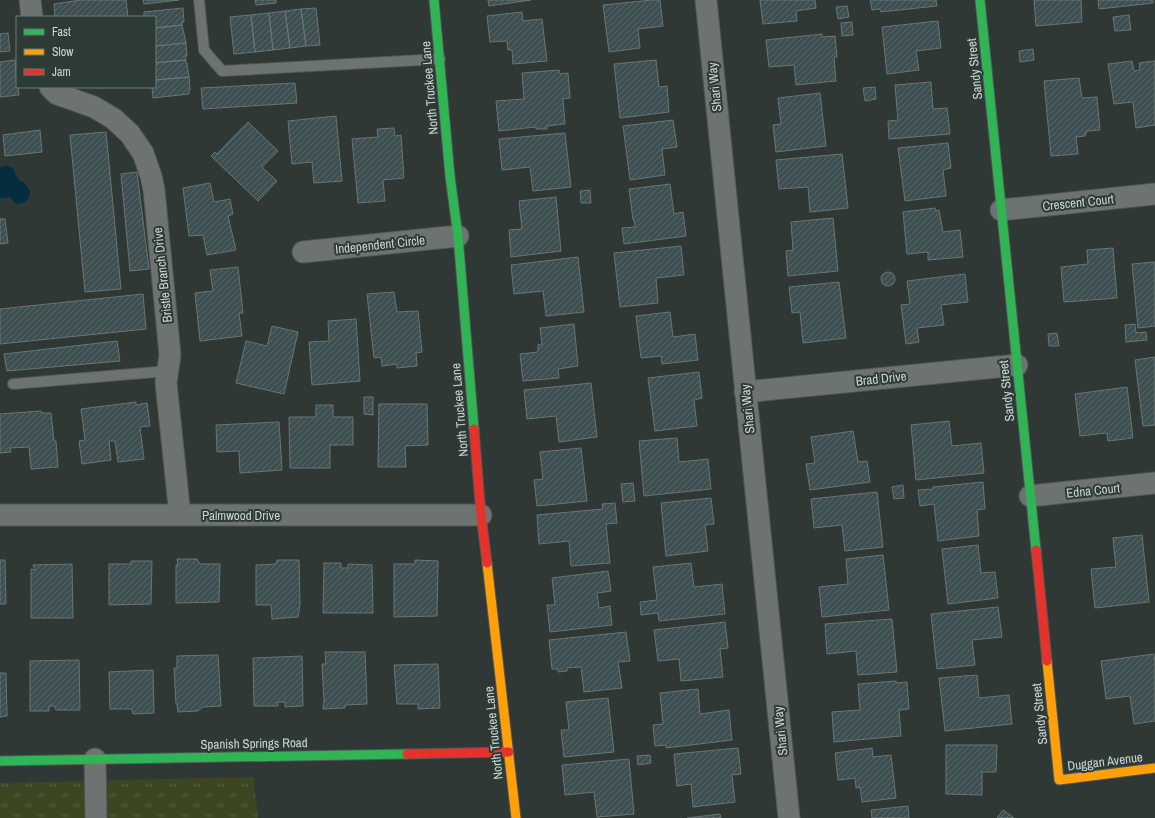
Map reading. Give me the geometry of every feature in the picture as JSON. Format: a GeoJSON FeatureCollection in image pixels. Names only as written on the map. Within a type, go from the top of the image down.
{"type":"FeatureCollection","features":[{"type":"Feature","properties":{"kind":"street"},"geometry":{"type":"LineString","coordinates":[[30,0],[32,16]]}},
{"type":"Feature","properties":{"kind":"street","name":"North Truckee Lane"},"geometry":{"type":"LineString","coordinates":[[434,0],[450,176],[458,236],[481,515],[516,818]]}},
{"type":"Feature","properties":{"kind":"street","name":"Shari Way"},"geometry":{"type":"LineString","coordinates":[[706,0],[789,818]]}},
{"type":"Feature","properties":{"kind":"street","name":"Sandy Street"},"geometry":{"type":"LineString","coordinates":[[980,0],[1059,780]]}},
{"type":"Feature","properties":{"kind":"street","name":"Bristle Branch Drive"},"geometry":{"type":"LineString","coordinates":[[51,88],[57,94],[94,107],[114,119],[130,134],[143,153],[151,176],[154,190],[170,355],[166,383],[180,515]]}},
{"type":"Feature","properties":{"kind":"street","name":"Crescent Court"},"geometry":{"type":"LineString","coordinates":[[1001,210],[1154,194]]}},
{"type":"Feature","properties":{"kind":"street","name":"Independent Circle"},"geometry":{"type":"LineString","coordinates":[[303,252],[458,236]]}},
{"type":"Feature","properties":{"kind":"street","name":"Brad Drive"},"geometry":{"type":"LineString","coordinates":[[746,392],[1017,365]]}},
{"type":"Feature","properties":{"kind":"street","name":"Edna Court"},"geometry":{"type":"LineString","coordinates":[[1030,496],[1155,483]]}},
{"type":"Feature","properties":{"kind":"street","name":"Palmwood Drive"},"geometry":{"type":"LineString","coordinates":[[0,515],[481,515]]}},
{"type":"Feature","properties":{"kind":"street","name":"Spanish Springs Road"},"geometry":{"type":"LineString","coordinates":[[0,761],[509,752]]}},
{"type":"Feature","properties":{"kind":"street"},"geometry":{"type":"LineString","coordinates":[[95,759],[96,818]]}},
{"type":"Feature","properties":{"kind":"street","name":"Duggan Avenue"},"geometry":{"type":"LineString","coordinates":[[1059,780],[1155,768]]}},
{"type":"Feature","properties":{"kind":"lane"},"geometry":{"type":"LineString","coordinates":[[199,0],[204,50],[222,71],[440,59]]}},
{"type":"Feature","properties":{"kind":"lane"},"geometry":{"type":"LineString","coordinates":[[13,384],[168,371]]}},
{"type":"Feature","properties":{"kind":"green space"},"geometry":{"type":"Polygon","coordinates":[[[253,777],[258,818],[0,818],[0,783],[253,777]]]}},
{"type":"Feature","properties":{"kind":"water"},"geometry":{"type":"Polygon","coordinates":[[[6,165],[14,169],[20,182],[23,182],[30,191],[29,197],[25,202],[16,204],[10,197],[0,198],[0,168],[6,165]]]}},
{"type":"Feature","properties":{"kind":"building"},"geometry":{"type":"Polygon","coordinates":[[[81,0],[126,0],[128,16],[55,16],[54,4],[81,0]]]}},
{"type":"Feature","properties":{"kind":"building"},"geometry":{"type":"Polygon","coordinates":[[[143,0],[179,0],[144,4],[143,0]]]}},
{"type":"Feature","properties":{"kind":"building"},"geometry":{"type":"Polygon","coordinates":[[[255,0],[276,0],[276,3],[256,5],[255,0]]]}},
{"type":"Feature","properties":{"kind":"building"},"geometry":{"type":"Polygon","coordinates":[[[488,0],[531,0],[489,6],[488,0]]]}},
{"type":"Feature","properties":{"kind":"building"},"geometry":{"type":"Polygon","coordinates":[[[660,0],[663,26],[638,29],[640,48],[609,52],[603,5],[660,0]]]}},
{"type":"Feature","properties":{"kind":"building"},"geometry":{"type":"Polygon","coordinates":[[[760,0],[815,0],[816,8],[796,11],[797,21],[763,24],[760,0]]]}},
{"type":"Feature","properties":{"kind":"building"},"geometry":{"type":"Polygon","coordinates":[[[870,0],[936,0],[937,6],[881,12],[880,9],[872,10],[870,0]]]}},
{"type":"Feature","properties":{"kind":"building"},"geometry":{"type":"Polygon","coordinates":[[[1034,0],[1081,0],[1082,22],[1036,26],[1034,0]]]}},
{"type":"Feature","properties":{"kind":"building"},"geometry":{"type":"Polygon","coordinates":[[[1098,0],[1153,0],[1153,3],[1099,9],[1098,0]]]}},
{"type":"Feature","properties":{"kind":"building"},"geometry":{"type":"Polygon","coordinates":[[[847,6],[849,17],[838,19],[836,7],[847,6]]]}},
{"type":"Feature","properties":{"kind":"building"},"geometry":{"type":"Polygon","coordinates":[[[183,8],[184,22],[182,22],[182,25],[156,28],[156,16],[144,16],[144,12],[183,8]]]}},
{"type":"Feature","properties":{"kind":"building"},"geometry":{"type":"Polygon","coordinates":[[[316,8],[320,45],[306,46],[301,9],[316,8]]]}},
{"type":"Feature","properties":{"kind":"building"},"geometry":{"type":"Polygon","coordinates":[[[301,9],[306,46],[290,48],[285,11],[301,9]]]}},
{"type":"Feature","properties":{"kind":"building"},"geometry":{"type":"Polygon","coordinates":[[[285,11],[290,48],[273,50],[269,13],[285,11]]]}},
{"type":"Feature","properties":{"kind":"building"},"geometry":{"type":"Polygon","coordinates":[[[522,12],[523,21],[542,19],[547,61],[513,64],[512,50],[508,50],[507,41],[490,42],[487,16],[522,12]]]}},
{"type":"Feature","properties":{"kind":"building"},"geometry":{"type":"Polygon","coordinates":[[[269,13],[273,50],[255,52],[251,15],[269,13]]]}},
{"type":"Feature","properties":{"kind":"building"},"geometry":{"type":"Polygon","coordinates":[[[251,15],[255,52],[234,54],[230,17],[251,15]]]}},
{"type":"Feature","properties":{"kind":"building"},"geometry":{"type":"Polygon","coordinates":[[[1129,15],[1131,30],[1115,31],[1113,17],[1129,15]]]}},
{"type":"Feature","properties":{"kind":"building"},"geometry":{"type":"Polygon","coordinates":[[[938,21],[941,48],[916,51],[919,70],[887,74],[882,27],[938,21]]]}},
{"type":"Feature","properties":{"kind":"building"},"geometry":{"type":"Polygon","coordinates":[[[852,22],[853,35],[842,36],[841,23],[852,22]]]}},
{"type":"Feature","properties":{"kind":"building"},"geometry":{"type":"Polygon","coordinates":[[[182,25],[186,43],[156,46],[156,28],[182,25]]]}},
{"type":"Feature","properties":{"kind":"building"},"geometry":{"type":"Polygon","coordinates":[[[8,33],[10,51],[0,52],[0,34],[8,33]]]}},
{"type":"Feature","properties":{"kind":"building"},"geometry":{"type":"Polygon","coordinates":[[[822,34],[822,37],[835,36],[837,57],[834,57],[836,81],[796,85],[794,65],[769,67],[766,40],[822,34]]]}},
{"type":"Feature","properties":{"kind":"building"},"geometry":{"type":"Polygon","coordinates":[[[186,43],[186,60],[156,63],[156,46],[186,43]]]}},
{"type":"Feature","properties":{"kind":"building"},"geometry":{"type":"Polygon","coordinates":[[[1033,49],[1034,60],[1020,62],[1019,51],[1033,49]]]}},
{"type":"Feature","properties":{"kind":"building"},"geometry":{"type":"Polygon","coordinates":[[[15,60],[16,88],[18,88],[19,95],[0,97],[0,62],[15,60]]]}},
{"type":"Feature","properties":{"kind":"building"},"geometry":{"type":"Polygon","coordinates":[[[186,60],[189,77],[156,80],[156,63],[186,60]]]}},
{"type":"Feature","properties":{"kind":"building"},"geometry":{"type":"Polygon","coordinates":[[[656,60],[659,87],[667,86],[669,112],[620,118],[614,64],[656,60]]]}},
{"type":"Feature","properties":{"kind":"building"},"geometry":{"type":"Polygon","coordinates":[[[1132,61],[1134,71],[1140,70],[1139,63],[1155,61],[1155,125],[1136,128],[1133,102],[1114,104],[1108,64],[1132,61]]]}},
{"type":"Feature","properties":{"kind":"building"},"geometry":{"type":"Polygon","coordinates":[[[559,70],[560,74],[568,73],[570,98],[563,99],[565,124],[547,126],[547,129],[536,129],[536,127],[499,131],[496,101],[524,99],[522,73],[559,70]]]}},
{"type":"Feature","properties":{"kind":"building"},"geometry":{"type":"Polygon","coordinates":[[[189,77],[189,94],[153,98],[152,88],[156,88],[156,80],[189,77]]]}},
{"type":"Feature","properties":{"kind":"building"},"geometry":{"type":"Polygon","coordinates":[[[1079,78],[1082,98],[1097,97],[1100,130],[1087,131],[1085,136],[1076,137],[1078,154],[1051,156],[1044,81],[1079,78]]]}},
{"type":"Feature","properties":{"kind":"building"},"geometry":{"type":"Polygon","coordinates":[[[931,82],[933,109],[947,108],[950,134],[889,139],[888,121],[898,120],[895,85],[931,82]]]}},
{"type":"Feature","properties":{"kind":"building"},"geometry":{"type":"Polygon","coordinates":[[[295,83],[297,103],[203,109],[201,88],[295,83]]]}},
{"type":"Feature","properties":{"kind":"building"},"geometry":{"type":"Polygon","coordinates":[[[875,87],[876,99],[865,101],[863,88],[875,87]]]}},
{"type":"Feature","properties":{"kind":"building"},"geometry":{"type":"Polygon","coordinates":[[[820,93],[826,146],[776,152],[773,125],[781,124],[778,98],[820,93]]]}},
{"type":"Feature","properties":{"kind":"building"},"geometry":{"type":"Polygon","coordinates":[[[336,116],[342,181],[314,183],[312,162],[292,164],[288,121],[336,116]]]}},
{"type":"Feature","properties":{"kind":"building"},"geometry":{"type":"Polygon","coordinates":[[[673,120],[677,147],[662,149],[665,175],[630,180],[623,126],[673,120]]]}},
{"type":"Feature","properties":{"kind":"building"},"geometry":{"type":"Polygon","coordinates":[[[248,122],[278,151],[262,167],[277,181],[258,201],[211,156],[215,152],[217,154],[248,122]]]}},
{"type":"Feature","properties":{"kind":"building"},"geometry":{"type":"Polygon","coordinates":[[[394,128],[395,136],[401,135],[404,178],[383,180],[385,201],[358,203],[352,139],[378,137],[377,129],[394,128]]]}},
{"type":"Feature","properties":{"kind":"building"},"geometry":{"type":"Polygon","coordinates":[[[40,130],[42,152],[5,156],[3,135],[40,130]]]}},
{"type":"Feature","properties":{"kind":"building"},"geometry":{"type":"Polygon","coordinates":[[[106,132],[121,289],[85,292],[70,135],[106,132]]]}},
{"type":"Feature","properties":{"kind":"building"},"geometry":{"type":"Polygon","coordinates":[[[565,133],[571,187],[533,191],[530,167],[502,170],[499,139],[565,133]]]}},
{"type":"Feature","properties":{"kind":"building"},"geometry":{"type":"Polygon","coordinates":[[[948,143],[951,168],[943,170],[946,196],[905,201],[898,148],[948,143]]]}},
{"type":"Feature","properties":{"kind":"building"},"geometry":{"type":"Polygon","coordinates":[[[842,154],[848,208],[810,212],[808,187],[779,189],[776,160],[842,154]]]}},
{"type":"Feature","properties":{"kind":"building"},"geometry":{"type":"Polygon","coordinates":[[[137,172],[149,269],[130,271],[121,174],[137,172]]]}},
{"type":"Feature","properties":{"kind":"building"},"geometry":{"type":"Polygon","coordinates":[[[210,183],[214,202],[230,199],[233,214],[228,216],[236,250],[207,255],[203,235],[189,236],[183,188],[210,183]]]}},
{"type":"Feature","properties":{"kind":"building"},"geometry":{"type":"Polygon","coordinates":[[[670,184],[674,214],[683,212],[686,236],[624,244],[622,228],[635,227],[629,189],[670,184]]]}},
{"type":"Feature","properties":{"kind":"building"},"geometry":{"type":"Polygon","coordinates":[[[590,190],[591,203],[581,203],[580,191],[590,190]]]}},
{"type":"Feature","properties":{"kind":"building"},"geometry":{"type":"Polygon","coordinates":[[[556,197],[561,251],[511,257],[509,230],[522,229],[519,201],[556,197]]]}},
{"type":"Feature","properties":{"kind":"building"},"geometry":{"type":"Polygon","coordinates":[[[935,208],[936,211],[939,210],[943,232],[960,230],[963,257],[928,260],[928,252],[907,254],[903,212],[935,208]]]}},
{"type":"Feature","properties":{"kind":"building"},"geometry":{"type":"Polygon","coordinates":[[[833,218],[838,271],[788,276],[786,251],[793,250],[791,222],[833,218]]]}},
{"type":"Feature","properties":{"kind":"building"},"geometry":{"type":"Polygon","coordinates":[[[0,219],[5,219],[8,243],[0,244],[0,219]]]}},
{"type":"Feature","properties":{"kind":"building"},"geometry":{"type":"Polygon","coordinates":[[[681,246],[684,275],[656,278],[658,303],[620,307],[614,253],[681,246]]]}},
{"type":"Feature","properties":{"kind":"building"},"geometry":{"type":"Polygon","coordinates":[[[1113,248],[1117,298],[1064,302],[1061,267],[1088,264],[1087,250],[1113,248]]]}},
{"type":"Feature","properties":{"kind":"building"},"geometry":{"type":"Polygon","coordinates":[[[578,257],[584,312],[546,316],[543,291],[514,294],[511,265],[578,257]]]}},
{"type":"Feature","properties":{"kind":"building"},"geometry":{"type":"Polygon","coordinates":[[[1155,262],[1155,326],[1138,328],[1132,264],[1155,262]]]}},
{"type":"Feature","properties":{"kind":"building"},"geometry":{"type":"Polygon","coordinates":[[[238,267],[243,313],[239,313],[242,336],[200,341],[195,293],[213,291],[210,270],[238,267]]]}},
{"type":"Feature","properties":{"kind":"building"},"geometry":{"type":"Polygon","coordinates":[[[885,272],[891,272],[895,276],[895,282],[891,286],[885,286],[881,282],[881,276],[885,272]]]}},
{"type":"Feature","properties":{"kind":"building"},"geometry":{"type":"Polygon","coordinates":[[[965,274],[968,302],[941,305],[944,325],[917,328],[919,342],[906,344],[901,305],[910,304],[907,281],[965,274]]]}},
{"type":"Feature","properties":{"kind":"building"},"geometry":{"type":"Polygon","coordinates":[[[839,282],[846,338],[803,343],[800,312],[792,313],[789,287],[839,282]]]}},
{"type":"Feature","properties":{"kind":"building"},"geometry":{"type":"Polygon","coordinates":[[[394,292],[397,312],[418,311],[422,352],[416,353],[417,366],[397,368],[397,364],[382,366],[381,357],[374,358],[367,294],[394,292]]]}},
{"type":"Feature","properties":{"kind":"building"},"geometry":{"type":"Polygon","coordinates":[[[143,294],[146,329],[0,344],[0,309],[143,294]]]}},
{"type":"Feature","properties":{"kind":"building"},"geometry":{"type":"Polygon","coordinates":[[[670,312],[673,337],[695,334],[698,360],[662,364],[661,356],[641,358],[636,316],[670,312]]]}},
{"type":"Feature","properties":{"kind":"building"},"geometry":{"type":"Polygon","coordinates":[[[356,319],[360,381],[312,385],[309,342],[329,341],[328,321],[356,319]]]}},
{"type":"Feature","properties":{"kind":"building"},"geometry":{"type":"Polygon","coordinates":[[[574,324],[578,366],[558,369],[559,378],[523,381],[520,354],[538,352],[538,345],[542,344],[540,328],[574,324]]]}},
{"type":"Feature","properties":{"kind":"building"},"geometry":{"type":"Polygon","coordinates":[[[1135,324],[1136,333],[1146,332],[1147,340],[1126,342],[1125,325],[1135,324]]]}},
{"type":"Feature","properties":{"kind":"building"},"geometry":{"type":"Polygon","coordinates":[[[272,326],[298,332],[284,394],[236,383],[246,341],[267,346],[272,326]]]}},
{"type":"Feature","properties":{"kind":"building"},"geometry":{"type":"Polygon","coordinates":[[[1057,333],[1059,346],[1049,346],[1048,334],[1057,333]]]}},
{"type":"Feature","properties":{"kind":"building"},"geometry":{"type":"Polygon","coordinates":[[[117,341],[120,361],[7,371],[4,354],[117,341]]]}},
{"type":"Feature","properties":{"kind":"building"},"geometry":{"type":"Polygon","coordinates":[[[1155,357],[1155,425],[1143,426],[1135,360],[1155,357]]]}},
{"type":"Feature","properties":{"kind":"building"},"geometry":{"type":"Polygon","coordinates":[[[699,372],[702,398],[694,400],[697,426],[655,431],[648,378],[699,372]]]}},
{"type":"Feature","properties":{"kind":"building"},"geometry":{"type":"Polygon","coordinates":[[[591,383],[597,437],[559,442],[556,416],[527,419],[524,390],[591,383]]]}},
{"type":"Feature","properties":{"kind":"building"},"geometry":{"type":"Polygon","coordinates":[[[1127,387],[1133,438],[1108,441],[1107,433],[1080,436],[1075,394],[1127,387]]]}},
{"type":"Feature","properties":{"kind":"building"},"geometry":{"type":"Polygon","coordinates":[[[364,397],[373,397],[373,415],[364,414],[364,397]]]}},
{"type":"Feature","properties":{"kind":"building"},"geometry":{"type":"Polygon","coordinates":[[[136,402],[136,405],[147,403],[150,426],[140,427],[144,459],[118,462],[115,441],[109,441],[111,460],[82,464],[79,441],[85,440],[81,409],[136,402]]]}},
{"type":"Feature","properties":{"kind":"building"},"geometry":{"type":"Polygon","coordinates":[[[379,404],[427,404],[428,445],[405,446],[406,467],[378,467],[379,404]]]}},
{"type":"Feature","properties":{"kind":"building"},"geometry":{"type":"Polygon","coordinates":[[[316,405],[333,405],[333,417],[353,417],[353,445],[330,445],[330,468],[290,468],[289,417],[316,417],[316,405]]]}},
{"type":"Feature","properties":{"kind":"building"},"geometry":{"type":"Polygon","coordinates":[[[41,411],[41,413],[51,413],[54,441],[56,441],[58,467],[31,469],[29,447],[10,448],[11,452],[0,453],[0,414],[41,411]]]}},
{"type":"Feature","properties":{"kind":"building"},"geometry":{"type":"Polygon","coordinates":[[[949,421],[952,446],[981,443],[984,473],[916,480],[911,425],[949,421]]]}},
{"type":"Feature","properties":{"kind":"building"},"geometry":{"type":"Polygon","coordinates":[[[279,422],[282,470],[240,473],[239,451],[217,452],[216,425],[279,422]]]}},
{"type":"Feature","properties":{"kind":"building"},"geometry":{"type":"Polygon","coordinates":[[[853,431],[858,462],[867,461],[870,482],[810,490],[806,464],[815,463],[811,437],[853,431]]]}},
{"type":"Feature","properties":{"kind":"building"},"geometry":{"type":"Polygon","coordinates":[[[677,438],[679,462],[708,459],[711,489],[644,496],[639,441],[677,438]]]}},
{"type":"Feature","properties":{"kind":"building"},"geometry":{"type":"Polygon","coordinates":[[[581,448],[587,501],[537,506],[534,480],[543,479],[540,452],[581,448]]]}},
{"type":"Feature","properties":{"kind":"building"},"geometry":{"type":"Polygon","coordinates":[[[983,482],[985,509],[977,510],[979,536],[938,541],[934,504],[920,506],[918,490],[983,482]]]}},
{"type":"Feature","properties":{"kind":"building"},"geometry":{"type":"Polygon","coordinates":[[[633,483],[635,501],[623,502],[621,484],[633,483]]]}},
{"type":"Feature","properties":{"kind":"building"},"geometry":{"type":"Polygon","coordinates":[[[903,485],[904,498],[894,499],[892,487],[903,485]]]}},
{"type":"Feature","properties":{"kind":"building"},"geometry":{"type":"Polygon","coordinates":[[[877,492],[883,547],[845,551],[842,525],[814,528],[811,499],[877,492]]]}},
{"type":"Feature","properties":{"kind":"building"},"geometry":{"type":"Polygon","coordinates":[[[711,498],[714,524],[705,525],[708,551],[666,556],[661,503],[711,498]]]}},
{"type":"Feature","properties":{"kind":"building"},"geometry":{"type":"Polygon","coordinates":[[[615,503],[617,523],[606,524],[610,563],[571,566],[569,541],[539,544],[537,515],[603,509],[602,504],[615,503]]]}},
{"type":"Feature","properties":{"kind":"building"},"geometry":{"type":"Polygon","coordinates":[[[1142,535],[1149,602],[1095,608],[1091,569],[1116,567],[1113,538],[1142,535]]]}},
{"type":"Feature","properties":{"kind":"building"},"geometry":{"type":"Polygon","coordinates":[[[978,545],[981,573],[995,572],[998,598],[948,604],[942,549],[978,545]]]}},
{"type":"Feature","properties":{"kind":"building"},"geometry":{"type":"Polygon","coordinates":[[[883,555],[889,610],[822,617],[819,587],[848,584],[846,559],[883,555]]]}},
{"type":"Feature","properties":{"kind":"building"},"geometry":{"type":"Polygon","coordinates":[[[177,559],[197,559],[200,564],[220,564],[219,602],[176,603],[177,559]]]}},
{"type":"Feature","properties":{"kind":"building"},"geometry":{"type":"Polygon","coordinates":[[[0,560],[5,560],[6,604],[0,604],[0,560]]]}},
{"type":"Feature","properties":{"kind":"building"},"geometry":{"type":"Polygon","coordinates":[[[277,560],[299,560],[300,604],[298,617],[272,619],[271,605],[256,605],[256,565],[276,564],[277,560]]]}},
{"type":"Feature","properties":{"kind":"building"},"geometry":{"type":"Polygon","coordinates":[[[415,560],[438,561],[437,616],[394,617],[394,564],[415,564],[415,560]]]}},
{"type":"Feature","properties":{"kind":"building"},"geometry":{"type":"Polygon","coordinates":[[[131,561],[152,561],[151,604],[109,605],[109,564],[131,564],[131,561]]]}},
{"type":"Feature","properties":{"kind":"building"},"geometry":{"type":"Polygon","coordinates":[[[324,563],[341,563],[341,568],[348,568],[348,564],[372,565],[373,613],[323,613],[324,563]]]}},
{"type":"Feature","properties":{"kind":"building"},"geometry":{"type":"Polygon","coordinates":[[[691,563],[694,587],[722,584],[725,614],[659,621],[658,613],[641,615],[640,602],[657,600],[653,567],[691,563]]]}},
{"type":"Feature","properties":{"kind":"building"},"geometry":{"type":"Polygon","coordinates":[[[72,564],[73,618],[31,618],[31,569],[35,570],[33,565],[72,564]]]}},
{"type":"Feature","properties":{"kind":"building"},"geometry":{"type":"Polygon","coordinates":[[[608,571],[611,591],[597,593],[599,608],[610,606],[612,625],[550,632],[547,605],[555,605],[552,578],[608,571]]]}},
{"type":"Feature","properties":{"kind":"building"},"geometry":{"type":"Polygon","coordinates":[[[998,607],[1002,637],[972,640],[975,665],[937,669],[931,614],[998,607]]]}},
{"type":"Feature","properties":{"kind":"building"},"geometry":{"type":"Polygon","coordinates":[[[892,619],[897,672],[858,675],[856,651],[827,654],[825,624],[892,619]]]}},
{"type":"Feature","properties":{"kind":"building"},"geometry":{"type":"Polygon","coordinates":[[[725,622],[728,648],[720,649],[723,677],[681,681],[679,659],[658,661],[654,630],[725,622]]]}},
{"type":"Feature","properties":{"kind":"building"},"geometry":{"type":"Polygon","coordinates":[[[626,632],[630,661],[618,662],[622,688],[584,692],[581,667],[567,668],[567,671],[558,672],[558,669],[552,669],[549,640],[626,632]]]}},
{"type":"Feature","properties":{"kind":"building"},"geometry":{"type":"Polygon","coordinates":[[[325,652],[365,652],[367,704],[345,705],[345,708],[323,709],[322,664],[326,664],[325,652]]]}},
{"type":"Feature","properties":{"kind":"building"},"geometry":{"type":"Polygon","coordinates":[[[1154,654],[1155,721],[1134,724],[1130,696],[1106,699],[1101,661],[1154,654]]]}},
{"type":"Feature","properties":{"kind":"building"},"geometry":{"type":"Polygon","coordinates":[[[218,655],[221,706],[203,707],[198,711],[178,712],[176,704],[174,668],[177,668],[177,656],[218,655]]]}},
{"type":"Feature","properties":{"kind":"building"},"geometry":{"type":"Polygon","coordinates":[[[302,656],[303,706],[285,707],[285,702],[277,702],[278,706],[254,706],[253,658],[302,656]]]}},
{"type":"Feature","properties":{"kind":"building"},"geometry":{"type":"Polygon","coordinates":[[[79,660],[80,710],[56,710],[55,706],[49,706],[49,711],[30,711],[30,661],[79,660]]]}},
{"type":"Feature","properties":{"kind":"building"},"geometry":{"type":"Polygon","coordinates":[[[438,664],[440,708],[418,709],[418,704],[397,704],[394,665],[438,664]]]}},
{"type":"Feature","properties":{"kind":"building"},"geometry":{"type":"Polygon","coordinates":[[[153,670],[154,713],[133,714],[132,709],[110,709],[109,672],[153,670]]]}},
{"type":"Feature","properties":{"kind":"building"},"geometry":{"type":"Polygon","coordinates":[[[0,673],[6,673],[7,716],[0,717],[0,673]]]}},
{"type":"Feature","properties":{"kind":"building"},"geometry":{"type":"Polygon","coordinates":[[[977,675],[979,698],[1009,695],[1012,724],[945,731],[939,678],[977,675]]]}},
{"type":"Feature","properties":{"kind":"building"},"geometry":{"type":"Polygon","coordinates":[[[896,681],[896,683],[907,682],[909,709],[899,710],[901,736],[834,742],[832,712],[860,710],[858,684],[896,681]]]}},
{"type":"Feature","properties":{"kind":"building"},"geometry":{"type":"Polygon","coordinates":[[[698,689],[700,714],[729,710],[732,740],[666,748],[666,745],[655,746],[653,725],[663,724],[660,693],[698,689]]]}},
{"type":"Feature","properties":{"kind":"building"},"geometry":{"type":"Polygon","coordinates":[[[608,698],[614,752],[564,757],[561,730],[569,730],[566,702],[608,698]]]}},
{"type":"Feature","properties":{"kind":"building"},"geometry":{"type":"Polygon","coordinates":[[[946,745],[997,745],[996,772],[982,772],[982,795],[946,794],[946,745]]]}},
{"type":"Feature","properties":{"kind":"building"},"geometry":{"type":"Polygon","coordinates":[[[738,748],[741,774],[732,775],[735,802],[693,807],[691,784],[677,786],[674,754],[738,748]]]}},
{"type":"Feature","properties":{"kind":"building"},"geometry":{"type":"Polygon","coordinates":[[[872,748],[873,757],[891,755],[896,798],[862,802],[860,787],[856,788],[855,778],[838,780],[835,753],[872,748]]]}},
{"type":"Feature","properties":{"kind":"building"},"geometry":{"type":"Polygon","coordinates":[[[650,755],[651,763],[638,765],[637,756],[650,755]]]}},
{"type":"Feature","properties":{"kind":"building"},"geometry":{"type":"Polygon","coordinates":[[[629,759],[634,814],[597,817],[594,792],[565,795],[562,765],[629,759]]]}},
{"type":"Feature","properties":{"kind":"building"},"geometry":{"type":"Polygon","coordinates":[[[908,806],[909,818],[872,818],[871,810],[908,806]]]}},
{"type":"Feature","properties":{"kind":"building"},"geometry":{"type":"Polygon","coordinates":[[[1003,810],[1006,812],[1014,818],[997,818],[1003,810]]]}},
{"type":"Feature","properties":{"kind":"building"},"geometry":{"type":"Polygon","coordinates":[[[720,814],[721,818],[687,818],[720,814]]]}},
{"type":"Feature","properties":{"kind":"traffic: fast"},"geometry":{"type":"LineString","coordinates":[[434,0],[450,176],[458,236],[474,429]]}},
{"type":"Feature","properties":{"kind":"traffic: fast"},"geometry":{"type":"LineString","coordinates":[[980,0],[1036,550]]}},
{"type":"Feature","properties":{"kind":"traffic: fast"},"geometry":{"type":"LineString","coordinates":[[0,761],[407,754]]}},
{"type":"Feature","properties":{"kind":"traffic: slow"},"geometry":{"type":"LineString","coordinates":[[487,563],[516,818]]}},
{"type":"Feature","properties":{"kind":"traffic: slow"},"geometry":{"type":"LineString","coordinates":[[1047,661],[1059,780],[1155,768]]}},
{"type":"Feature","properties":{"kind":"traffic: jam"},"geometry":{"type":"LineString","coordinates":[[474,429],[481,515],[487,563]]}},
{"type":"Feature","properties":{"kind":"traffic: jam"},"geometry":{"type":"LineString","coordinates":[[1036,550],[1047,661]]}},
{"type":"Feature","properties":{"kind":"traffic: jam"},"geometry":{"type":"LineString","coordinates":[[407,754],[509,752]]}}]}
